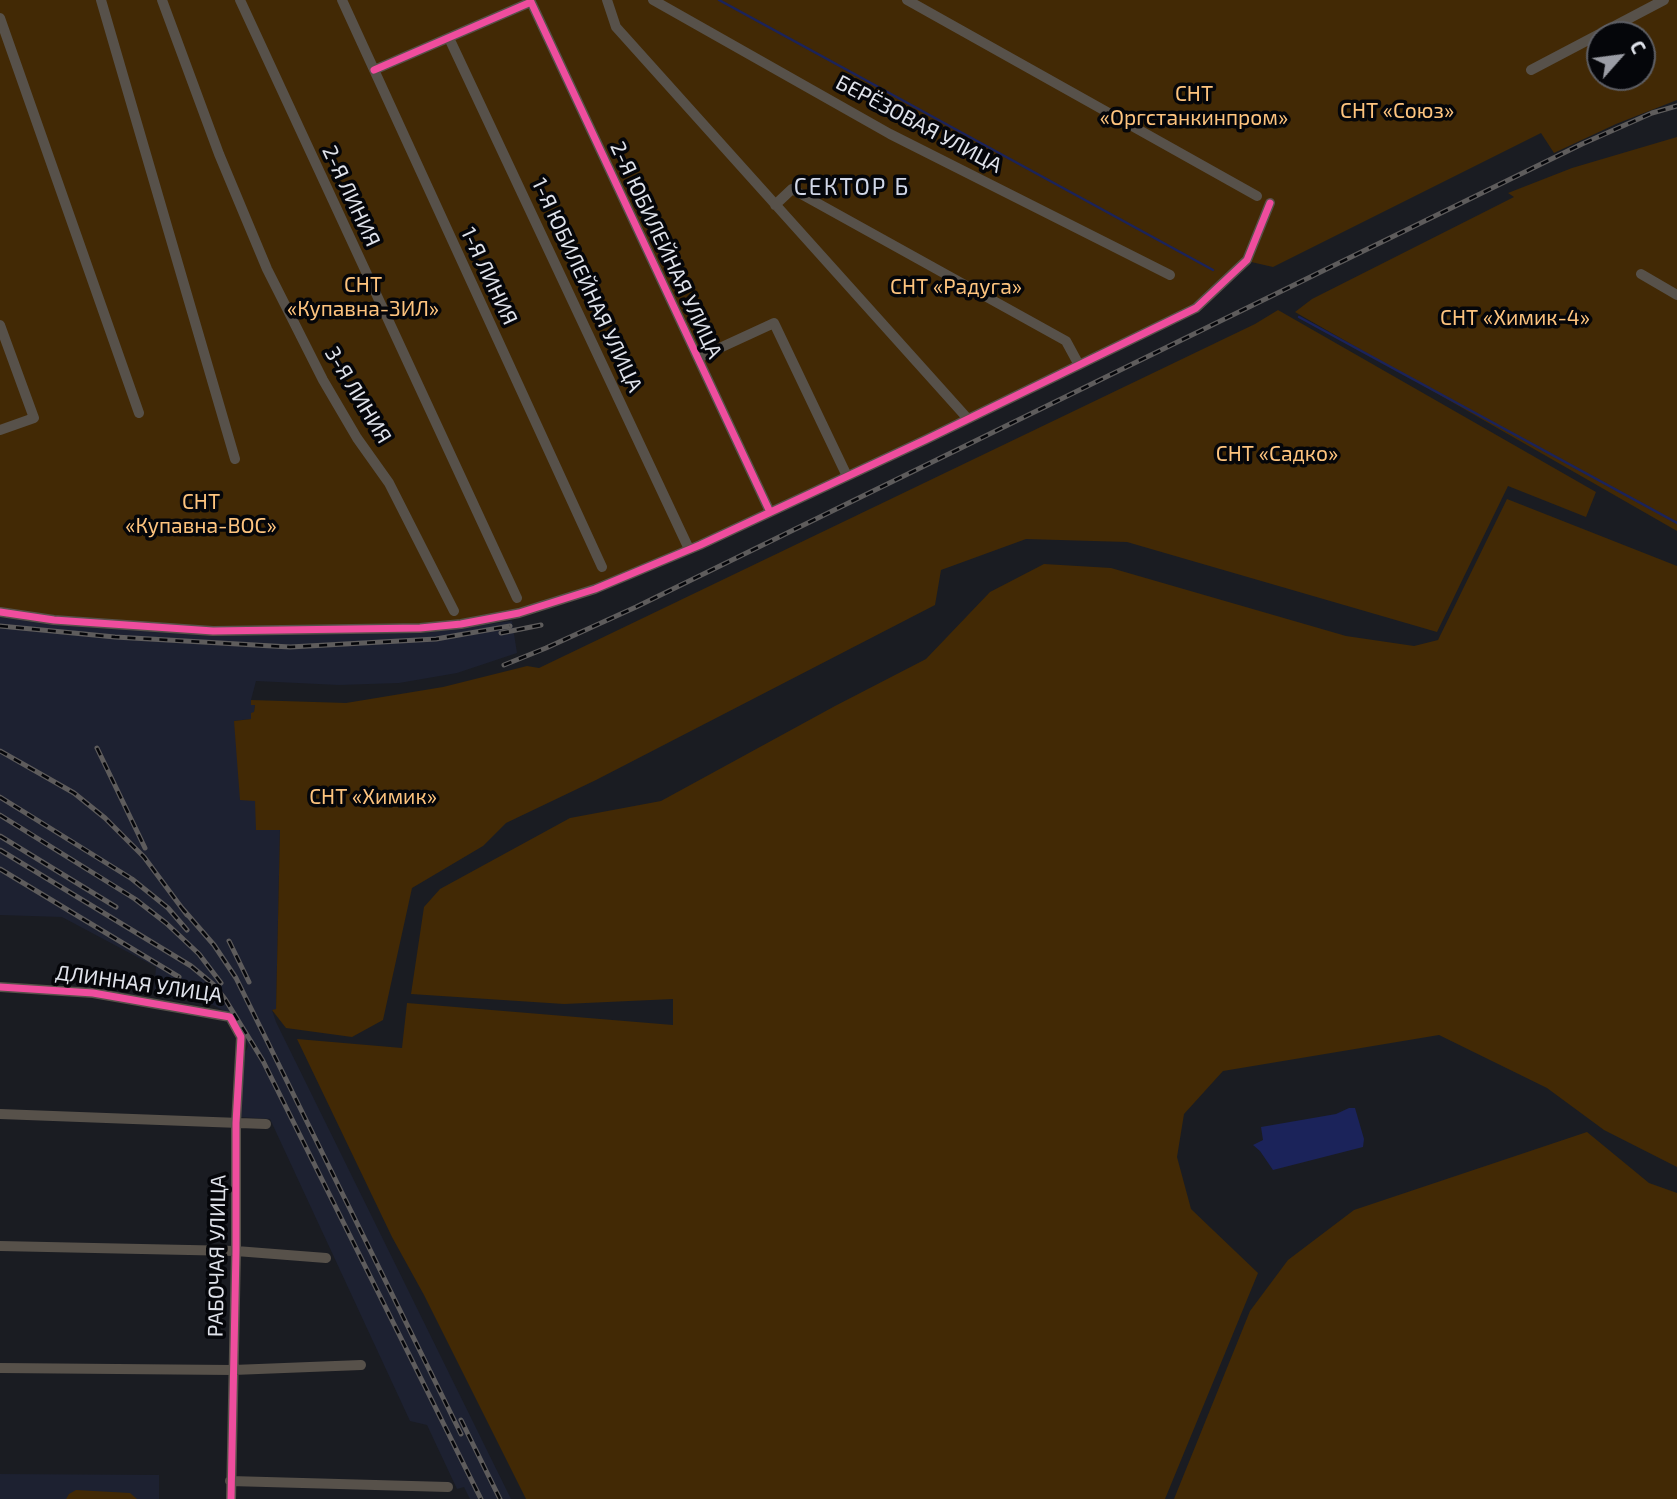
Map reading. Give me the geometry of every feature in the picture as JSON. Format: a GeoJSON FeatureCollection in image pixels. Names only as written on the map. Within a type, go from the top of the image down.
{"type":"FeatureCollection","features":[{"type":"Feature","properties":{"kind":"street"},"geometry":{"type":"LineString","coordinates":[[101,0],[235,459]]}},
{"type":"Feature","properties":{"kind":"street","name":"3-Я ЛИНИЯ"},"geometry":{"type":"LineString","coordinates":[[162,0],[219,154],[267,269],[323,380],[357,438],[389,483],[454,611]]}},
{"type":"Feature","properties":{"kind":"street","name":"2-Я ЛИНИЯ"},"geometry":{"type":"LineString","coordinates":[[240,0],[517,598]]}},
{"type":"Feature","properties":{"kind":"street","name":"1-Я ЛИНИЯ"},"geometry":{"type":"LineString","coordinates":[[342,0],[602,567]]}},
{"type":"Feature","properties":{"kind":"street"},"geometry":{"type":"LineString","coordinates":[[607,0],[616,27],[968,419]]}},
{"type":"Feature","properties":{"kind":"street","name":"БЕРЁЗОВАЯ УЛИЦА"},"geometry":{"type":"LineString","coordinates":[[653,0],[890,134],[1170,275]]}},
{"type":"Feature","properties":{"kind":"street"},"geometry":{"type":"LineString","coordinates":[[907,0],[1257,195]]}},
{"type":"Feature","properties":{"kind":"street"},"geometry":{"type":"LineString","coordinates":[[1531,70],[1664,0]]}},
{"type":"Feature","properties":{"kind":"street","name":"2-Я ЮБИЛЕЙНАЯ УЛИЦА"},"geometry":{"type":"LineString","coordinates":[[449,38],[531,2],[769,512]]}},
{"type":"Feature","properties":{"kind":"street"},"geometry":{"type":"LineString","coordinates":[[0,18],[139,413]]}},
{"type":"Feature","properties":{"kind":"street"},"geometry":{"type":"LineString","coordinates":[[374,70],[449,38]]}},
{"type":"Feature","properties":{"kind":"street","name":"1-Я ЮБИЛЕЙНАЯ УЛИЦА"},"geometry":{"type":"LineString","coordinates":[[449,38],[689,549]]}},
{"type":"Feature","properties":{"kind":"street"},"geometry":{"type":"LineString","coordinates":[[775,205],[792,189],[1066,341],[1079,365]]}},
{"type":"Feature","properties":{"kind":"street"},"geometry":{"type":"LineString","coordinates":[[0,612],[54,620],[213,631],[420,628],[519,613],[595,589],[847,476],[1196,308],[1247,260],[1270,203]]}},
{"type":"Feature","properties":{"kind":"street"},"geometry":{"type":"LineString","coordinates":[[1641,274],[1677,295]]}},
{"type":"Feature","properties":{"kind":"street"},"geometry":{"type":"LineString","coordinates":[[698,358],[774,323],[847,476]]}},
{"type":"Feature","properties":{"kind":"street"},"geometry":{"type":"LineString","coordinates":[[0,325],[34,418],[0,430]]}},
{"type":"Feature","properties":{"kind":"street","name":"ДЛИННАЯ УЛИЦА"},"geometry":{"type":"LineString","coordinates":[[0,987],[93,993],[230,1017]]}},
{"type":"Feature","properties":{"kind":"street","name":"РАБОЧАЯ УЛИЦА"},"geometry":{"type":"LineString","coordinates":[[230,1017],[241,1037],[236,1123],[231,1499]]}},
{"type":"Feature","properties":{"kind":"street"},"geometry":{"type":"LineString","coordinates":[[0,1114],[267,1124]]}},
{"type":"Feature","properties":{"kind":"street"},"geometry":{"type":"LineString","coordinates":[[0,1246],[236,1251],[326,1258]]}},
{"type":"Feature","properties":{"kind":"street"},"geometry":{"type":"LineString","coordinates":[[0,1368],[233,1370],[361,1365]]}},
{"type":"Feature","properties":{"kind":"street"},"geometry":{"type":"LineString","coordinates":[[230,1481],[448,1487]]}},
{"type":"Feature","properties":{"kind":"shaded area"},"geometry":{"type":"Polygon","coordinates":[[[0,617],[199,634],[421,633],[512,621],[517,653],[457,673],[399,683],[339,685],[256,681],[251,700],[251,705],[255,705],[251,719],[234,721],[255,800],[280,830],[276,1010],[272,1010],[276,1022],[511,1499],[470,1499],[464,1487],[457,1489],[427,1425],[410,1421],[270,1119],[239,1117],[243,1052],[248,1046],[238,1024],[228,1013],[213,1005],[154,993],[156,967],[62,917],[0,915],[0,617]]]}},
{"type":"Feature","properties":{"kind":"shaded area"},"geometry":{"type":"Polygon","coordinates":[[[1355,1108],[1364,1139],[1363,1147],[1273,1170],[1253,1145],[1263,1140],[1261,1127],[1336,1114],[1355,1108]]]}},
{"type":"Feature","properties":{"kind":"shaded area"},"geometry":{"type":"Polygon","coordinates":[[[0,1474],[159,1475],[159,1499],[0,1499],[0,1474]]]}},
{"type":"Feature","properties":{"kind":"green space"},"geometry":{"type":"Polygon","coordinates":[[[0,0],[1677,0],[1677,100],[1554,153],[1541,133],[1273,267],[1247,261],[1196,308],[968,419],[595,589],[460,624],[213,631],[0,612],[0,0]]]}},
{"type":"Feature","properties":{"kind":"green space","name":"СНТ «Химик-4»"},"geometry":{"type":"Polygon","coordinates":[[[1677,137],[1677,531],[1295,312],[1312,299],[1514,197],[1508,193],[1572,168],[1677,137]]]}},
{"type":"Feature","properties":{"kind":"green space"},"geometry":{"type":"Polygon","coordinates":[[[1278,310],[1596,492],[1586,517],[1508,486],[1437,632],[1127,542],[1026,539],[941,570],[935,605],[596,780],[506,823],[483,846],[412,888],[383,1020],[352,1037],[286,1028],[272,1010],[276,1009],[280,830],[256,830],[255,801],[240,800],[234,721],[251,719],[255,705],[251,705],[251,700],[346,703],[443,687],[527,666],[539,668],[1255,324],[1278,310]]]}},
{"type":"Feature","properties":{"kind":"green space"},"geometry":{"type":"Polygon","coordinates":[[[1507,499],[1677,566],[1677,1167],[1604,1130],[1547,1088],[1439,1035],[1223,1071],[1184,1114],[1177,1157],[1191,1209],[1258,1273],[1165,1499],[526,1499],[392,1237],[297,1039],[402,1048],[407,1003],[673,1025],[673,999],[564,1004],[411,994],[424,907],[440,889],[570,818],[661,801],[926,659],[990,592],[1044,564],[1111,568],[1346,636],[1414,646],[1438,640],[1507,499]]]}},
{"type":"Feature","properties":{"kind":"green space"},"geometry":{"type":"Polygon","coordinates":[[[1587,1132],[1649,1183],[1677,1193],[1677,1499],[1174,1499],[1250,1311],[1288,1260],[1354,1210],[1587,1132]]]}},
{"type":"Feature","properties":{"kind":"green space"},"geometry":{"type":"Polygon","coordinates":[[[76,1490],[130,1493],[137,1499],[66,1499],[76,1490]]]}},
{"type":"Feature","properties":{"kind":"waterway"},"geometry":{"type":"LineString","coordinates":[[719,0],[1213,270]]}},
{"type":"Feature","properties":{"kind":"waterway"},"geometry":{"type":"LineString","coordinates":[[1299,317],[1677,523]]}},
{"type":"Feature","properties":{"kind":"railway"},"geometry":{"type":"LineString","coordinates":[[504,665],[636,607],[1582,144],[1652,113],[1677,106]]}},
{"type":"Feature","properties":{"kind":"railway"},"geometry":{"type":"LineString","coordinates":[[501,633],[541,625]]}},
{"type":"Feature","properties":{"kind":"railway"},"geometry":{"type":"LineString","coordinates":[[0,626],[115,637],[290,647],[436,639],[510,626]]}},
{"type":"Feature","properties":{"kind":"railway"},"geometry":{"type":"LineString","coordinates":[[97,748],[145,848]]}},
{"type":"Feature","properties":{"kind":"railway"},"geometry":{"type":"LineString","coordinates":[[0,751],[74,793],[105,818],[144,857],[187,915]]}},
{"type":"Feature","properties":{"kind":"railway"},"geometry":{"type":"LineString","coordinates":[[0,797],[132,879],[168,908],[187,930]]}},
{"type":"Feature","properties":{"kind":"railway"},"geometry":{"type":"LineString","coordinates":[[0,815],[135,899],[199,954],[221,983]]}},
{"type":"Feature","properties":{"kind":"railway"},"geometry":{"type":"LineString","coordinates":[[0,836],[116,907]]}},
{"type":"Feature","properties":{"kind":"railway"},"geometry":{"type":"LineString","coordinates":[[0,850],[191,966],[214,985],[225,999],[263,1061],[481,1499]]}},
{"type":"Feature","properties":{"kind":"railway"},"geometry":{"type":"LineString","coordinates":[[0,869],[179,977]]}},
{"type":"Feature","properties":{"kind":"railway"},"geometry":{"type":"LineString","coordinates":[[181,907],[214,945],[236,978],[461,1434]]}},
{"type":"Feature","properties":{"kind":"railway"},"geometry":{"type":"LineString","coordinates":[[229,941],[249,982]]}},
{"type":"Feature","properties":{"kind":"railway"},"geometry":{"type":"LineString","coordinates":[[461,1420],[500,1499]]}},
{"type":"Feature","properties":{"kind":"cycle path"},"geometry":{"type":"LineString","coordinates":[[374,70],[531,2],[770,512]]}},
{"type":"Feature","properties":{"kind":"cycle path"},"geometry":{"type":"LineString","coordinates":[[0,612],[54,620],[213,631],[420,628],[461,624],[519,613],[595,589],[700,545],[925,440],[1196,308],[1247,260],[1270,203]]}},
{"type":"Feature","properties":{"kind":"cycle path"},"geometry":{"type":"LineString","coordinates":[[0,987],[93,993],[230,1017],[241,1037],[236,1123],[231,1499]]}},
{"type":"Feature","properties":{"kind":"district","name":"СЕКТОР Б"},"geometry":{"type":"Point","coordinates":[852,187]}},
{"type":"Feature","properties":{"kind":"park label","name":"СНТ «Оргстанкинпром»"},"geometry":{"type":"Point","coordinates":[1194,106]}},
{"type":"Feature","properties":{"kind":"park label","name":"СНТ «Союз»"},"geometry":{"type":"Point","coordinates":[1397,111]}},
{"type":"Feature","properties":{"kind":"park label","name":"СНТ «Радуга»"},"geometry":{"type":"Point","coordinates":[956,287]}},
{"type":"Feature","properties":{"kind":"park label","name":"СНТ «Купавна-ЗИЛ»"},"geometry":{"type":"Point","coordinates":[363,297]}},
{"type":"Feature","properties":{"kind":"park label","name":"СНТ «Садко»"},"geometry":{"type":"Point","coordinates":[1277,454]}},
{"type":"Feature","properties":{"kind":"park label","name":"СНТ «Купавна-ВОС»"},"geometry":{"type":"Point","coordinates":[201,514]}},
{"type":"Feature","properties":{"kind":"park label","name":"СНТ «Химик»"},"geometry":{"type":"Point","coordinates":[373,797]}}]}
